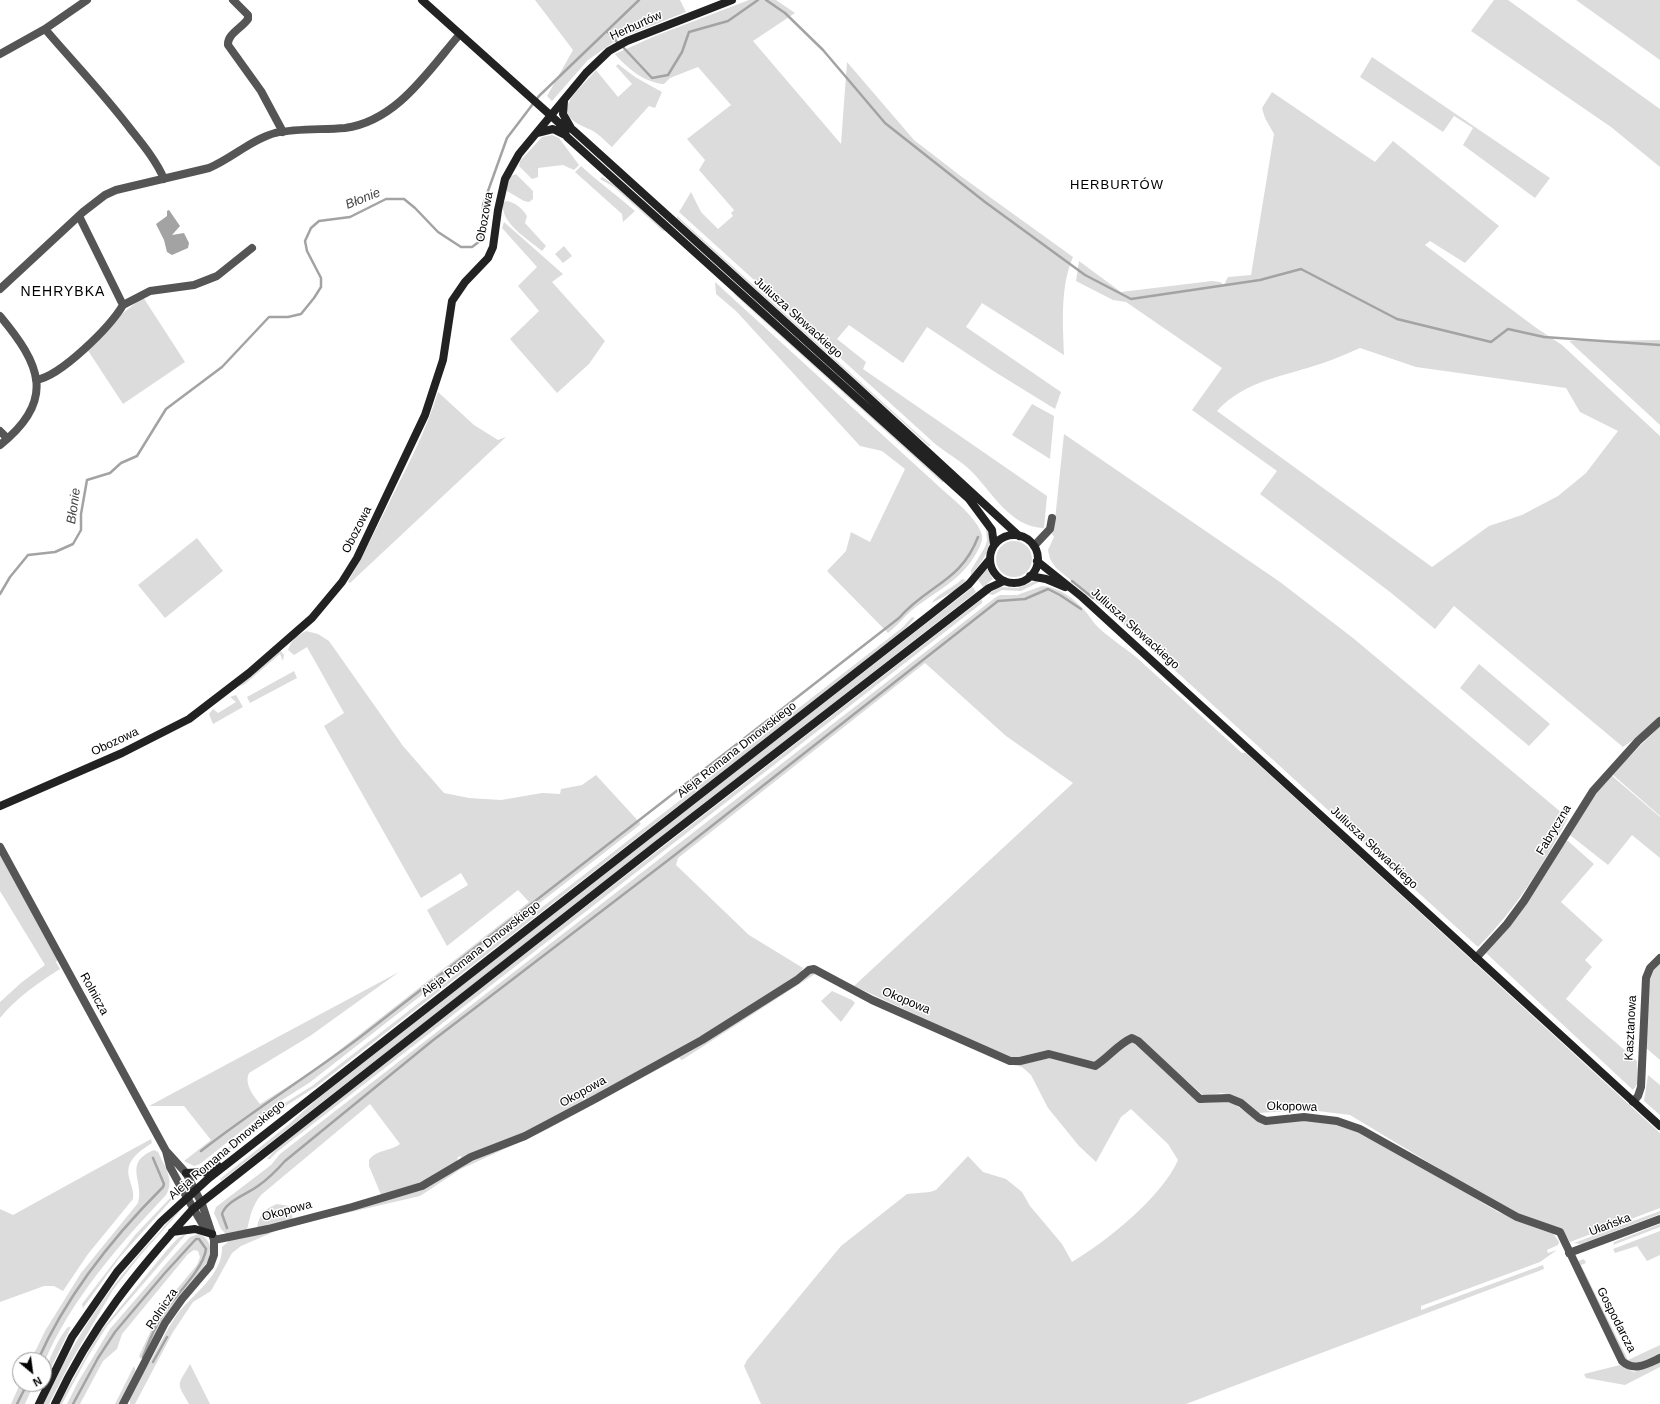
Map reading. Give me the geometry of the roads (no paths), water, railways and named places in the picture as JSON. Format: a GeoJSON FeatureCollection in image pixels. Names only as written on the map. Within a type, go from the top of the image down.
{"type":"FeatureCollection","features":[{"type":"Feature","properties":{"kind":"main road","name":"Juliusza Słowackiego"},"geometry":{"type":"LineString","coordinates":[[422,0],[558,122],[969,499],[992,530],[994,545]]}},
{"type":"Feature","properties":{"kind":"main road","name":"Herburtów"},"geometry":{"type":"LineString","coordinates":[[550,115],[598,60],[618,46],[732,0]]}},
{"type":"Feature","properties":{"kind":"main road"},"geometry":{"type":"LineString","coordinates":[[566,97],[562,107],[562,114],[570,134]]}},
{"type":"Feature","properties":{"kind":"main road","name":"Obozowa"},"geometry":{"type":"LineString","coordinates":[[0,806],[122,753],[189,719],[249,673],[312,618],[342,582],[357,558],[425,415],[443,360],[449,309],[452,301],[465,282],[488,258],[493,247],[498,210],[505,179],[519,154],[550,115]]}},
{"type":"Feature","properties":{"kind":"main road"},"geometry":{"type":"LineString","coordinates":[[536,134],[553,129],[570,134]]}},
{"type":"Feature","properties":{"kind":"main road","name":"Juliusza Słowackiego"},"geometry":{"type":"LineString","coordinates":[[570,134],[856,386],[1019,536]]}},
{"type":"Feature","properties":{"kind":"main road"},"geometry":{"type":"LineString","coordinates":[[1019,536],[1025,538],[1034,546],[1037,560],[1036,566],[1030,576],[1017,582],[1004,581],[994,572],[990,559],[994,545],[1005,537],[1019,536]]}},
{"type":"Feature","properties":{"kind":"main road","name":"Aleja Romana Dmowskiego"},"geometry":{"type":"LineString","coordinates":[[39,1404],[72,1337],[93,1304],[137,1248],[161,1222],[188,1197],[229,1161],[969,584],[990,559]]}},
{"type":"Feature","properties":{"kind":"main road","name":"Juliusza Słowackiego"},"geometry":{"type":"LineString","coordinates":[[1037,560],[1145,655],[1660,1126]]}},
{"type":"Feature","properties":{"kind":"main road","name":"Juliusza Słowackiego"},"geometry":{"type":"LineString","coordinates":[[1030,576],[1046,579],[1071,589]]}},
{"type":"Feature","properties":{"kind":"main road","name":"Aleja Romana Dmowskiego"},"geometry":{"type":"LineString","coordinates":[[55,1404],[100,1322],[134,1275],[193,1208],[202,1204],[256,1158],[663,840],[989,588],[1004,581]]}},
{"type":"Feature","properties":{"kind":"main road"},"geometry":{"type":"LineString","coordinates":[[186,1173],[206,1172],[229,1161]]}},
{"type":"Feature","properties":{"kind":"main road"},"geometry":{"type":"LineString","coordinates":[[172,1232],[195,1229],[212,1234]]}},
{"type":"Feature","properties":{"kind":"street"},"geometry":{"type":"LineString","coordinates":[[0,54],[45,29],[87,0]]}},
{"type":"Feature","properties":{"kind":"street"},"geometry":{"type":"LineString","coordinates":[[233,0],[248,14],[248,19],[230,36],[228,45],[261,91],[283,132]]}},
{"type":"Feature","properties":{"kind":"street"},"geometry":{"type":"LineString","coordinates":[[45,29],[106,96],[141,142],[161,171],[164,179]]}},
{"type":"Feature","properties":{"kind":"street"},"geometry":{"type":"LineString","coordinates":[[0,289],[79,216],[105,195],[116,190],[209,168],[223,162],[258,140],[276,133],[345,128],[363,124],[378,117],[407,95],[460,34]]}},
{"type":"Feature","properties":{"kind":"street"},"geometry":{"type":"LineString","coordinates":[[79,216],[100,254],[123,305]]}},
{"type":"Feature","properties":{"kind":"street"},"geometry":{"type":"LineString","coordinates":[[36,380],[56,372],[116,316],[123,305],[150,291],[194,285],[217,276],[252,248]]}},
{"type":"Feature","properties":{"kind":"street"},"geometry":{"type":"LineString","coordinates":[[0,316],[27,351],[33,366],[36,380],[34,399],[30,414],[22,426],[0,445]]}},
{"type":"Feature","properties":{"kind":"street"},"geometry":{"type":"LineString","coordinates":[[0,431],[7,438]]}},
{"type":"Feature","properties":{"kind":"street"},"geometry":{"type":"LineString","coordinates":[[1034,546],[1050,529],[1052,518]]}},
{"type":"Feature","properties":{"kind":"street","name":"Fabryczna"},"geometry":{"type":"LineString","coordinates":[[1476,958],[1507,924],[1524,901],[1593,791],[1638,741],[1660,721]]}},
{"type":"Feature","properties":{"kind":"street","name":"Rolnicza"},"geometry":{"type":"LineString","coordinates":[[0,847],[166,1151],[176,1178],[203,1225],[212,1234]]}},
{"type":"Feature","properties":{"kind":"street","name":"Kasztanowa"},"geometry":{"type":"LineString","coordinates":[[1633,1102],[1641,1087],[1646,978],[1650,968],[1660,958]]}},
{"type":"Feature","properties":{"kind":"street","name":"Okopowa"},"geometry":{"type":"LineString","coordinates":[[212,1234],[268,1229],[422,1186],[471,1158],[525,1136],[556,1120],[690,1046],[814,968],[872,1000],[1010,1061],[1020,1061],[1049,1054],[1095,1066],[1107,1059],[1127,1040],[1132,1038],[1138,1041],[1200,1099],[1229,1098],[1241,1103],[1259,1118],[1266,1121],[1304,1117],[1337,1121],[1360,1129],[1516,1217],[1560,1232],[1569,1253]]}},
{"type":"Feature","properties":{"kind":"street","name":"Rolnicza"},"geometry":{"type":"LineString","coordinates":[[124,1404],[165,1323],[182,1299],[210,1266],[214,1255],[212,1234],[202,1204],[186,1173],[166,1151]]}},
{"type":"Feature","properties":{"kind":"street","name":"Ułańska"},"geometry":{"type":"LineString","coordinates":[[1569,1253],[1660,1219]]}},
{"type":"Feature","properties":{"kind":"street","name":"Gospodarcza"},"geometry":{"type":"LineString","coordinates":[[1569,1253],[1622,1361],[1627,1366],[1634,1367],[1660,1358]]}},
{"type":"Feature","properties":{"kind":"waterway","name":"Błonie"},"geometry":{"type":"LineString","coordinates":[[0,594],[10,577],[28,555],[55,552],[73,544],[81,530],[81,514],[87,480],[110,473],[121,463],[137,456],[166,409],[222,367],[269,317],[288,317],[301,314],[321,287],[321,278],[307,251],[305,241],[311,228],[319,221],[350,217],[386,199],[404,199],[415,208],[438,232],[461,247],[472,247],[480,241],[483,229],[483,205],[507,138],[539,96],[639,0]]}},
{"type":"Feature","properties":{"kind":"waterway"},"geometry":{"type":"LineString","coordinates":[[622,46],[652,78],[668,75],[682,52],[689,32],[728,21],[758,0]]}},
{"type":"Feature","properties":{"kind":"waterway"},"geometry":{"type":"LineString","coordinates":[[766,0],[785,13],[823,50],[885,123],[985,202],[1085,275],[1131,299],[1260,280],[1301,269],[1397,319],[1491,342],[1508,329],[1544,337],[1660,345]]}},
{"type":"Feature","properties":{"kind":"waterway"},"geometry":{"type":"LineString","coordinates":[[607,31],[618,43]]}},
{"type":"Feature","properties":{"kind":"waterway"},"geometry":{"type":"LineString","coordinates":[[201,1151],[359,1038],[899,618],[921,598],[953,574],[971,552],[978,537]]}},
{"type":"Feature","properties":{"kind":"waterway"},"geometry":{"type":"LineString","coordinates":[[1072,581],[1093,598]]}},
{"type":"Feature","properties":{"kind":"waterway"},"geometry":{"type":"LineString","coordinates":[[227,1228],[222,1214],[228,1205],[262,1183],[285,1161],[432,1041],[671,858],[998,601],[1025,599],[1048,589],[1081,609]]}},
{"type":"Feature","properties":{"kind":"waterway"},"geometry":{"type":"LineString","coordinates":[[42,1352],[77,1289],[109,1246],[163,1187],[164,1184],[153,1158]]}},
{"type":"Feature","properties":{"kind":"waterway"},"geometry":{"type":"LineString","coordinates":[[73,1404],[98,1358],[115,1332],[164,1274],[196,1239],[199,1239],[206,1249],[204,1256],[195,1273],[164,1312],[152,1334],[143,1357]]}},
{"type":"Feature","properties":{"kind":"waterway"},"geometry":{"type":"LineString","coordinates":[[153,1362],[167,1337]]}},
{"type":"Feature","properties":{"kind":"waterway"},"geometry":{"type":"LineString","coordinates":[[17,1404],[23,1392]]}},
{"type":"Feature","properties":{"kind":"district","name":"HERBURTÓW"},"geometry":{"type":"Point","coordinates":[1117,185]}},
{"type":"Feature","properties":{"kind":"district","name":"NEHRYBKA"},"geometry":{"type":"Point","coordinates":[63,292]}}]}
